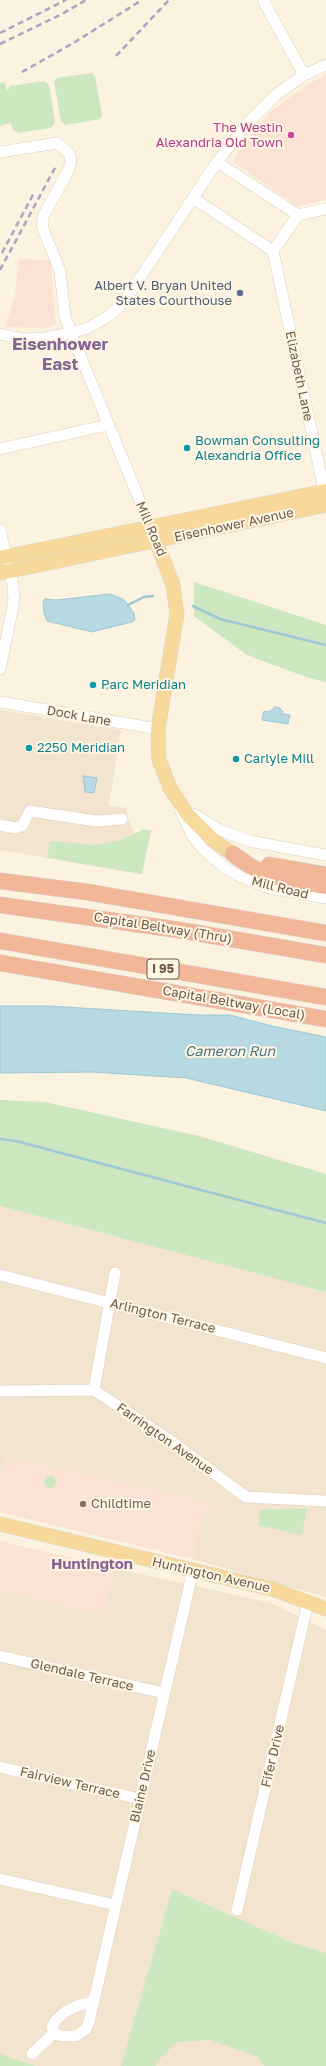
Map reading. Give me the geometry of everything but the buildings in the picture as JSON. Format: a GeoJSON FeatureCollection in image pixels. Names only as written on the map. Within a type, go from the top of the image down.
{"type":"FeatureCollection","features":[{"type":"Feature","properties":{"kind":"highway"},"geometry":{"type":"LineString","coordinates":[[233,854],[302,876],[326,886]]}},
{"type":"Feature","properties":{"kind":"highway"},"geometry":{"type":"LineString","coordinates":[[302,876],[326,874]]}},
{"type":"Feature","properties":{"kind":"highway"},"geometry":{"type":"LineString","coordinates":[[0,881],[87,892],[326,933]]}},
{"type":"Feature","properties":{"kind":"highway","name":"Capital Beltway (Thru)"},"geometry":{"type":"LineString","coordinates":[[0,905],[179,930],[326,956]]}},
{"type":"Feature","properties":{"kind":"highway","name":"I 95"},"geometry":{"type":"LineString","coordinates":[[0,941],[326,997]]}},
{"type":"Feature","properties":{"kind":"highway","name":"Capital Beltway (Local)"},"geometry":{"type":"LineString","coordinates":[[5,964],[326,1019]]}},
{"type":"Feature","properties":{"kind":"main road","name":"Eisenhower Avenue"},"geometry":{"type":"LineString","coordinates":[[3,558],[325,494]]}},
{"type":"Feature","properties":{"kind":"main road","name":"Eisenhower Avenue"},"geometry":{"type":"LineString","coordinates":[[5,572],[326,506]]}},
{"type":"Feature","properties":{"kind":"main road","name":"Mill Road"},"geometry":{"type":"LineString","coordinates":[[151,528],[173,585],[177,614],[158,729],[159,760],[165,778],[177,801],[204,833],[233,854]]}},
{"type":"Feature","properties":{"kind":"main road","name":"Huntington Avenue"},"geometry":{"type":"LineString","coordinates":[[0,1524],[272,1589],[326,1609]]}},
{"type":"Feature","properties":{"kind":"street"},"geometry":{"type":"LineString","coordinates":[[263,0],[304,75]]}},
{"type":"Feature","properties":{"kind":"street"},"geometry":{"type":"LineString","coordinates":[[0,334],[23,338],[35,338],[71,333],[96,324],[107,318],[128,296],[217,162],[256,113],[277,94],[304,75],[326,65]]}},
{"type":"Feature","properties":{"kind":"street","name":"Mill Road"},"geometry":{"type":"LineString","coordinates":[[0,152],[57,143],[69,153],[71,161],[69,169],[42,222],[60,271],[65,316],[71,333],[151,528]]}},
{"type":"Feature","properties":{"kind":"street"},"geometry":{"type":"LineString","coordinates":[[217,162],[298,215]]}},
{"type":"Feature","properties":{"kind":"street"},"geometry":{"type":"LineString","coordinates":[[193,198],[273,251],[298,215],[326,209]]}},
{"type":"Feature","properties":{"kind":"street","name":"Elizabeth Lane"},"geometry":{"type":"LineString","coordinates":[[273,251],[325,494]]}},
{"type":"Feature","properties":{"kind":"street"},"geometry":{"type":"LineString","coordinates":[[0,449],[108,425]]}},
{"type":"Feature","properties":{"kind":"street"},"geometry":{"type":"LineString","coordinates":[[0,530],[5,572],[14,601],[0,669]]}},
{"type":"Feature","properties":{"kind":"street","name":"Dock Lane"},"geometry":{"type":"LineString","coordinates":[[0,702],[158,729]]}},
{"type":"Feature","properties":{"kind":"street","name":"Mill Road"},"geometry":{"type":"LineString","coordinates":[[177,801],[204,822],[233,836],[270,846],[326,855]]}},
{"type":"Feature","properties":{"kind":"street","name":"Mill Road"},"geometry":{"type":"LineString","coordinates":[[177,801],[192,835],[202,848],[224,867],[249,881],[269,888],[326,898]]}},
{"type":"Feature","properties":{"kind":"street"},"geometry":{"type":"LineString","coordinates":[[0,825],[15,828],[22,826],[30,811],[96,821],[122,819]]}},
{"type":"Feature","properties":{"kind":"street"},"geometry":{"type":"LineString","coordinates":[[0,1391],[94,1390],[115,1273]]}},
{"type":"Feature","properties":{"kind":"street","name":"Arlington Terrace"},"geometry":{"type":"LineString","coordinates":[[0,1275],[326,1358]]}},
{"type":"Feature","properties":{"kind":"street","name":"Farrington Avenue"},"geometry":{"type":"LineString","coordinates":[[94,1390],[168,1439],[246,1497],[326,1501]]}},
{"type":"Feature","properties":{"kind":"street","name":"Blaine Drive"},"geometry":{"type":"LineString","coordinates":[[54,2033],[69,2037],[81,2033],[89,2022],[193,1570]]}},
{"type":"Feature","properties":{"kind":"street","name":"Fifer Drive"},"geometry":{"type":"LineString","coordinates":[[237,1910],[308,1602]]}},
{"type":"Feature","properties":{"kind":"street","name":"Glendale Terrace"},"geometry":{"type":"LineString","coordinates":[[0,1656],[164,1693]]}},
{"type":"Feature","properties":{"kind":"street","name":"Fairview Terrace"},"geometry":{"type":"LineString","coordinates":[[0,1767],[140,1799]]}},
{"type":"Feature","properties":{"kind":"street"},"geometry":{"type":"LineString","coordinates":[[0,1879],[116,1905]]}},
{"type":"Feature","properties":{"kind":"street"},"geometry":{"type":"LineString","coordinates":[[32,2054],[54,2033],[52,2027],[55,2021],[65,2012],[78,2005],[93,2002]]}},
{"type":"Feature","properties":{"kind":"shaded area","name":"The Westin Alexandria Old Town"},"geometry":{"type":"Polygon","coordinates":[[[326,75],[326,200],[297,206],[233,162],[242,146],[271,111],[310,83],[326,75]]]}},
{"type":"Feature","properties":{"kind":"shaded area"},"geometry":{"type":"Polygon","coordinates":[[[19,259],[50,260],[56,324],[47,328],[5,327],[15,297],[19,259]]]}},
{"type":"Feature","properties":{"kind":"shaded area"},"geometry":{"type":"Polygon","coordinates":[[[0,710],[121,730],[109,805],[127,808],[126,814],[135,834],[144,829],[151,831],[142,874],[0,850],[0,710]]]}},
{"type":"Feature","properties":{"kind":"shaded area"},"geometry":{"type":"Polygon","coordinates":[[[0,1206],[326,1292],[326,1597],[192,1559],[199,1521],[211,1503],[6,1457],[0,1483],[0,1206]]]}},
{"type":"Feature","properties":{"kind":"shaded area"},"geometry":{"type":"Polygon","coordinates":[[[6,1457],[211,1503],[199,1521],[192,1559],[0,1512],[0,1483],[6,1457]]]}},
{"type":"Feature","properties":{"kind":"shaded area"},"geometry":{"type":"Polygon","coordinates":[[[0,1541],[114,1568],[103,1614],[0,1590],[0,1541]]]}},
{"type":"Feature","properties":{"kind":"shaded area"},"geometry":{"type":"Polygon","coordinates":[[[114,1568],[271,1603],[326,1630],[326,1953],[293,1943],[172,1889],[121,2066],[29,2066],[0,2057],[0,1590],[103,1614],[114,1568]]]}},
{"type":"Feature","properties":{"kind":"shaded area"},"geometry":{"type":"Polygon","coordinates":[[[210,2040],[256,2056],[264,2066],[156,2066],[156,2063],[177,2042],[210,2040]]]}},
{"type":"Feature","properties":{"kind":"green space"},"geometry":{"type":"Polygon","coordinates":[[[92,73],[95,76],[102,115],[100,119],[65,125],[61,122],[54,81],[57,78],[92,73]]]}},
{"type":"Feature","properties":{"kind":"green space"},"geometry":{"type":"Polygon","coordinates":[[[44,81],[49,85],[55,123],[51,128],[18,133],[12,128],[11,123],[0,126],[0,83],[5,82],[7,91],[10,86],[44,81]]]}},
{"type":"Feature","properties":{"kind":"green space"},"geometry":{"type":"Polygon","coordinates":[[[194,582],[326,625],[326,682],[309,678],[247,655],[194,616],[194,582]]]}},
{"type":"Feature","properties":{"kind":"green space"},"geometry":{"type":"Polygon","coordinates":[[[144,829],[151,831],[142,874],[47,858],[50,841],[94,845],[122,840],[144,829]]]}},
{"type":"Feature","properties":{"kind":"green space"},"geometry":{"type":"Polygon","coordinates":[[[0,1100],[45,1102],[199,1136],[326,1174],[326,1292],[0,1206],[0,1100]]]}},
{"type":"Feature","properties":{"kind":"green space"},"geometry":{"type":"Polygon","coordinates":[[[48,1476],[52,1476],[56,1482],[52,1488],[48,1488],[44,1484],[44,1480],[48,1476]]]}},
{"type":"Feature","properties":{"kind":"green space"},"geometry":{"type":"Polygon","coordinates":[[[307,1508],[302,1535],[258,1525],[260,1510],[307,1508]]]}},
{"type":"Feature","properties":{"kind":"green space"},"geometry":{"type":"Polygon","coordinates":[[[172,1889],[293,1943],[326,1953],[326,2066],[264,2066],[256,2056],[210,2040],[177,2042],[156,2063],[156,2066],[121,2066],[172,1889]]]}},
{"type":"Feature","properties":{"kind":"green space"},"geometry":{"type":"Polygon","coordinates":[[[0,2054],[35,2066],[0,2066],[0,2054]]]}},
{"type":"Feature","properties":{"kind":"water"},"geometry":{"type":"Polygon","coordinates":[[[110,594],[123,599],[134,613],[135,620],[92,632],[47,621],[44,613],[43,601],[45,599],[56,600],[110,594]]]}},
{"type":"Feature","properties":{"kind":"water"},"geometry":{"type":"Polygon","coordinates":[[[102,680],[117,683],[116,690],[103,688],[102,680]]]}},
{"type":"Feature","properties":{"kind":"water"},"geometry":{"type":"Polygon","coordinates":[[[275,707],[280,708],[284,714],[290,715],[288,724],[262,720],[264,711],[269,712],[275,707]]]}},
{"type":"Feature","properties":{"kind":"water"},"geometry":{"type":"Polygon","coordinates":[[[83,776],[97,778],[94,793],[85,792],[83,776]]]}},
{"type":"Feature","properties":{"kind":"water","name":"Cameron Run"},"geometry":{"type":"Polygon","coordinates":[[[0,1006],[48,1006],[198,1015],[230,1015],[272,1026],[326,1037],[326,1111],[186,1078],[92,1072],[0,1073],[0,1006]]]}},
{"type":"Feature","properties":{"kind":"waterway"},"geometry":{"type":"LineString","coordinates":[[128,605],[144,597],[153,596]]}},
{"type":"Feature","properties":{"kind":"waterway"},"geometry":{"type":"LineString","coordinates":[[193,606],[220,619],[326,645]]}},
{"type":"Feature","properties":{"kind":"waterway"},"geometry":{"type":"LineString","coordinates":[[0,1139],[16,1141],[326,1223]]}},
{"type":"Feature","properties":{"kind":"railway"},"geometry":{"type":"LineString","coordinates":[[0,33],[66,0]]}},
{"type":"Feature","properties":{"kind":"railway"},"geometry":{"type":"LineString","coordinates":[[0,44],[60,15],[86,0]]}},
{"type":"Feature","properties":{"kind":"railway"},"geometry":{"type":"LineString","coordinates":[[22,72],[75,42],[142,0]]}},
{"type":"Feature","properties":{"kind":"railway"},"geometry":{"type":"LineString","coordinates":[[116,56],[169,0]]}},
{"type":"Feature","properties":{"kind":"railway"},"geometry":{"type":"LineString","coordinates":[[0,270],[56,166]]}},
{"type":"Feature","properties":{"kind":"railway"},"geometry":{"type":"LineString","coordinates":[[2,253],[35,191]]}},
{"type":"Feature","properties":{"kind":"place","name":"The Westin Alexandria Old Town"},"geometry":{"type":"Point","coordinates":[291,135]}},
{"type":"Feature","properties":{"kind":"place","name":"Albert V. Bryan United States Courthouse"},"geometry":{"type":"Point","coordinates":[240,293]}},
{"type":"Feature","properties":{"kind":"place","name":"Bowman Consulting Alexandria Office"},"geometry":{"type":"Point","coordinates":[187,448]}},
{"type":"Feature","properties":{"kind":"place","name":"Parc Meridian"},"geometry":{"type":"Point","coordinates":[93,685]}},
{"type":"Feature","properties":{"kind":"place","name":"2250 Meridian"},"geometry":{"type":"Point","coordinates":[29,748]}},
{"type":"Feature","properties":{"kind":"place","name":"Carlyle Mill"},"geometry":{"type":"Point","coordinates":[236,759]}},
{"type":"Feature","properties":{"kind":"place","name":"Childtime"},"geometry":{"type":"Point","coordinates":[83,1504]}},
{"type":"Feature","properties":{"kind":"district","name":"Eisenhower East"},"geometry":{"type":"Point","coordinates":[60,355]}},
{"type":"Feature","properties":{"kind":"district","name":"Huntington"},"geometry":{"type":"Point","coordinates":[92,1564]}}]}
